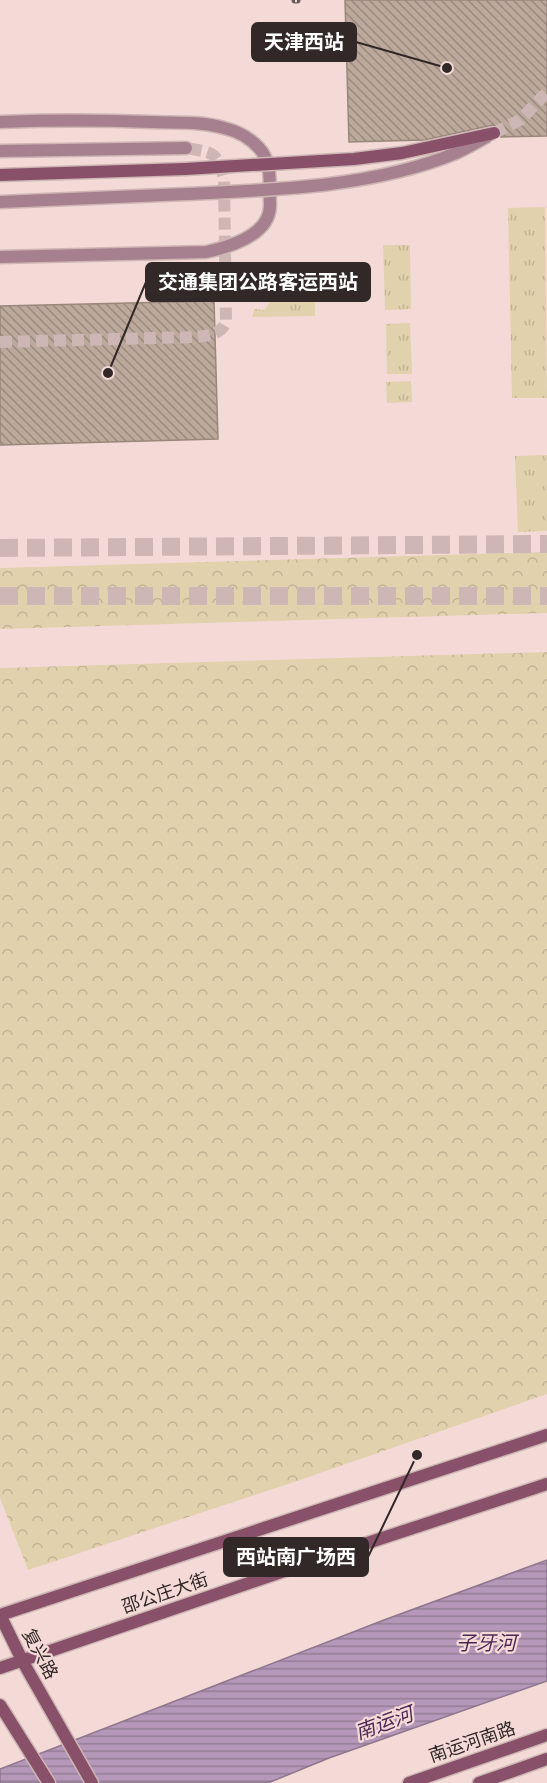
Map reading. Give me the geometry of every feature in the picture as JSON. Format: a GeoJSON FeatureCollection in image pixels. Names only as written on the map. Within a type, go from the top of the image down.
{"type":"FeatureCollection","features":[{"type":"Feature","properties":{"kind":"street"},"geometry":{"type":"LineString","coordinates":[[0,122],[85,119],[202,123],[224,128],[242,134],[259,148],[268,162],[270,210],[261,226],[244,240],[231,247],[206,252],[0,256]]}},
{"type":"Feature","properties":{"kind":"street"},"geometry":{"type":"LineString","coordinates":[[0,175],[184,169],[354,159],[402,153],[494,133],[456,153],[420,165],[382,175],[321,184],[218,193],[0,202]]}},
{"type":"Feature","properties":{"kind":"street"},"geometry":{"type":"LineString","coordinates":[[0,151],[186,148]]}},
{"type":"Feature","properties":{"kind":"street","name":"邵公庄大街"},"geometry":{"type":"LineString","coordinates":[[0,1615],[547,1435]]}},
{"type":"Feature","properties":{"kind":"street","name":"邵公庄大街"},"geometry":{"type":"LineString","coordinates":[[0,1668],[547,1484]]}},
{"type":"Feature","properties":{"kind":"street","name":"复兴路"},"geometry":{"type":"LineString","coordinates":[[0,1615],[23,1662],[92,1783]]}},
{"type":"Feature","properties":{"kind":"street"},"geometry":{"type":"LineString","coordinates":[[0,1705],[49,1783]]}},
{"type":"Feature","properties":{"kind":"street","name":"南运河南路"},"geometry":{"type":"LineString","coordinates":[[409,1783],[547,1735]]}},
{"type":"Feature","properties":{"kind":"street"},"geometry":{"type":"LineString","coordinates":[[479,1783],[547,1759]]}},
{"type":"Feature","properties":{"kind":"green space"},"geometry":{"type":"Polygon","coordinates":[[[545,207],[547,398],[512,398],[508,208],[545,207]]]}},
{"type":"Feature","properties":{"kind":"green space"},"geometry":{"type":"Polygon","coordinates":[[[383,245],[410,245],[411,309],[385,310],[383,245]]]}},
{"type":"Feature","properties":{"kind":"green space"},"geometry":{"type":"Polygon","coordinates":[[[291,264],[300,265],[311,275],[315,290],[315,316],[252,317],[254,309],[264,310],[269,304],[277,271],[291,264]]]}},
{"type":"Feature","properties":{"kind":"green space"},"geometry":{"type":"Polygon","coordinates":[[[410,323],[412,374],[387,374],[386,324],[410,323]]]}},
{"type":"Feature","properties":{"kind":"green space"},"geometry":{"type":"Polygon","coordinates":[[[411,381],[412,402],[387,403],[386,382],[411,381]]]}},
{"type":"Feature","properties":{"kind":"green space"},"geometry":{"type":"Polygon","coordinates":[[[547,455],[547,531],[518,532],[515,456],[547,455]]]}},
{"type":"Feature","properties":{"kind":"green space"},"geometry":{"type":"Polygon","coordinates":[[[547,552],[547,613],[0,629],[0,568],[547,552]]]}},
{"type":"Feature","properties":{"kind":"green space"},"geometry":{"type":"Polygon","coordinates":[[[547,652],[547,1394],[300,1480],[28,1570],[0,1498],[0,668],[547,652]]]}},
{"type":"Feature","properties":{"kind":"water","name":"子牙河"},"geometry":{"type":"Polygon","coordinates":[[[547,1560],[547,1681],[329,1758],[268,1783],[0,1783],[0,1769],[384,1620],[547,1560]]]}},
{"type":"Feature","properties":{"kind":"building"},"geometry":{"type":"Polygon","coordinates":[[[345,0],[547,0],[547,136],[501,137],[500,128],[493,125],[425,140],[349,142],[345,0]]]}},
{"type":"Feature","properties":{"kind":"building"},"geometry":{"type":"Polygon","coordinates":[[[214,301],[218,439],[0,445],[0,306],[214,301]]]}},
{"type":"Feature","properties":{"kind":"tunnel"},"geometry":{"type":"LineString","coordinates":[[494,133],[520,120],[547,92]]}},
{"type":"Feature","properties":{"kind":"tunnel"},"geometry":{"type":"LineString","coordinates":[[0,342],[196,337],[214,334],[221,330],[226,322],[224,178],[212,154],[186,148]]}},
{"type":"Feature","properties":{"kind":"tunnel"},"geometry":{"type":"LineString","coordinates":[[0,548],[547,544]]}},
{"type":"Feature","properties":{"kind":"tunnel"},"geometry":{"type":"LineString","coordinates":[[0,596],[547,596]]}},
{"type":"Feature","properties":{"kind":"place","name":"天津西站"},"geometry":{"type":"Point","coordinates":[447,68]}},
{"type":"Feature","properties":{"kind":"place","name":"交通集团公路客运西站"},"geometry":{"type":"Point","coordinates":[108,373]}},
{"type":"Feature","properties":{"kind":"place","name":"西站南广场西"},"geometry":{"type":"Point","coordinates":[417,1455]}},
{"type":"Feature","properties":{"kind":"water label","name":"南运河"},"geometry":{"type":"Point","coordinates":[384,1723]}}]}
